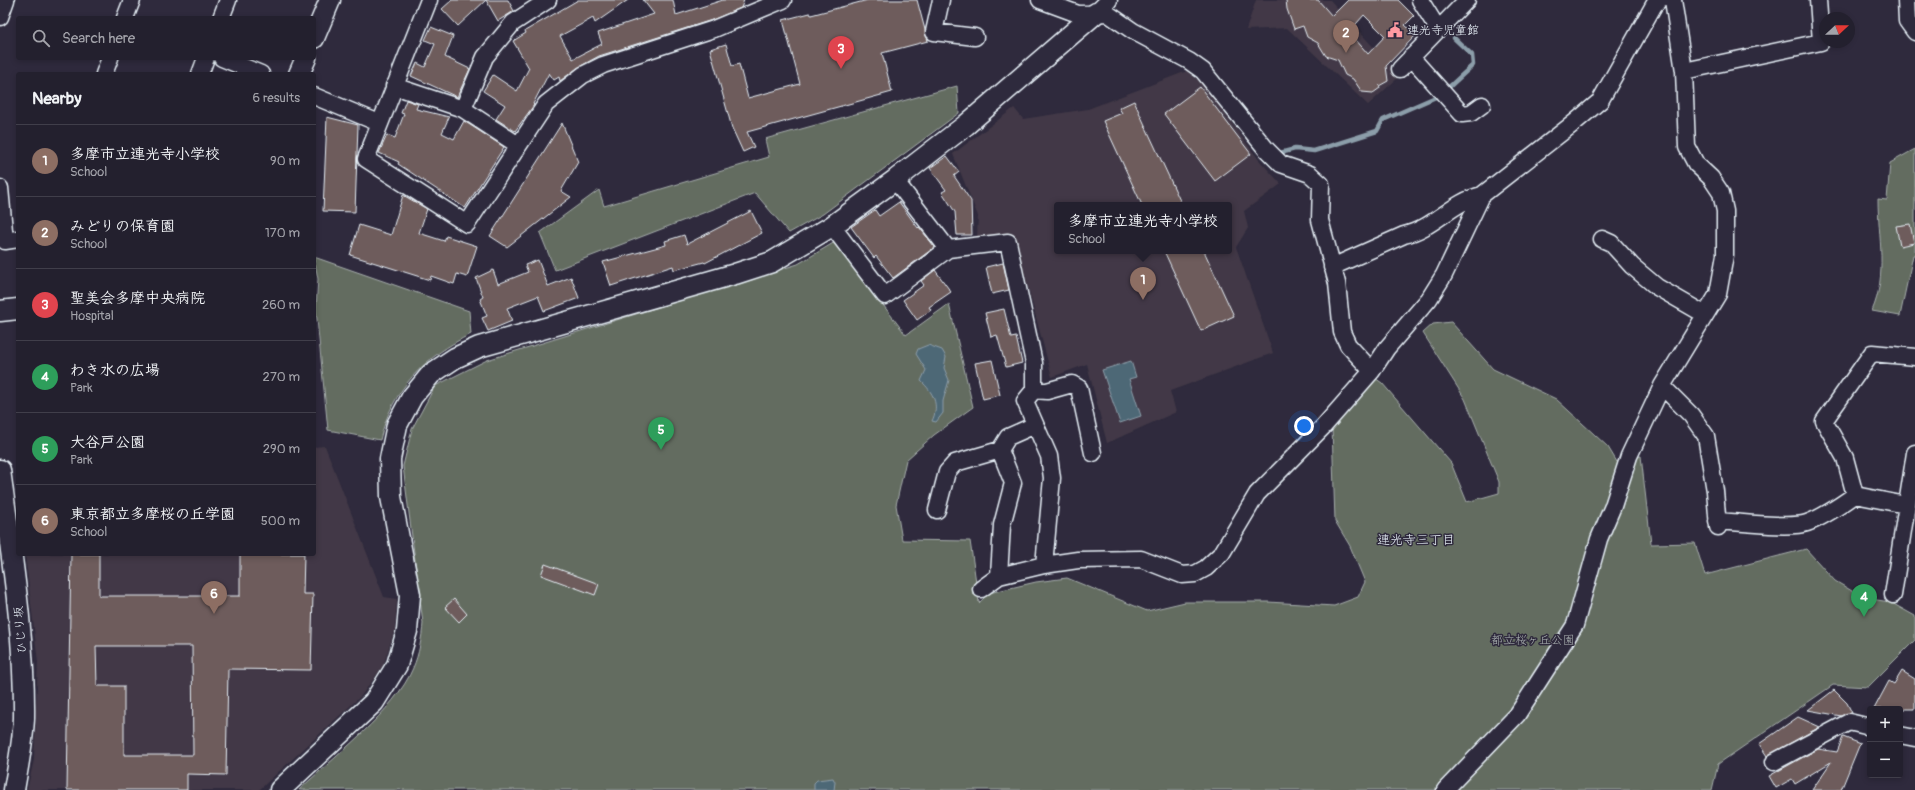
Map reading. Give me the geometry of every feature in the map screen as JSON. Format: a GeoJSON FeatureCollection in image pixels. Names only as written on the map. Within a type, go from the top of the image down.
{"type":"FeatureCollection","features":[{"type":"Feature","properties":{"kind":"street"},"geometry":{"type":"LineString","coordinates":[[0,17],[6,0]]}},
{"type":"Feature","properties":{"kind":"street"},"geometry":{"type":"LineString","coordinates":[[126,16],[132,0]]}},
{"type":"Feature","properties":{"kind":"street"},"geometry":{"type":"LineString","coordinates":[[222,16],[228,0]]}},
{"type":"Feature","properties":{"kind":"street"},"geometry":{"type":"LineString","coordinates":[[316,33],[330,0]]}},
{"type":"Feature","properties":{"kind":"street"},"geometry":{"type":"LineString","coordinates":[[429,0],[379,122],[366,159],[467,224],[546,104],[583,75],[603,65],[714,29],[784,0]]}},
{"type":"Feature","properties":{"kind":"street"},"geometry":{"type":"LineString","coordinates":[[463,109],[485,57],[512,23],[548,0]]}},
{"type":"Feature","properties":{"kind":"street"},"geometry":{"type":"LineString","coordinates":[[941,0],[934,32],[975,37]]}},
{"type":"Feature","properties":{"kind":"street"},"geometry":{"type":"LineString","coordinates":[[1040,0],[1078,14],[1104,4]]}},
{"type":"Feature","properties":{"kind":"street"},"geometry":{"type":"LineString","coordinates":[[1420,0],[1438,28]]}},
{"type":"Feature","properties":{"kind":"street"},"geometry":{"type":"LineString","coordinates":[[1400,69],[1438,28],[1467,0]]}},
{"type":"Feature","properties":{"kind":"street"},"geometry":{"type":"LineString","coordinates":[[1332,267],[1404,235],[1415,232],[1470,198],[1482,195],[1574,124],[1600,101],[1654,5],[1659,0]]}},
{"type":"Feature","properties":{"kind":"street"},"geometry":{"type":"LineString","coordinates":[[1445,790],[1517,715],[1575,625],[1599,539],[1613,506],[1628,456],[1662,386],[1704,314],[1718,294],[1725,255],[1725,211],[1721,193],[1711,178],[1696,164],[1687,147],[1684,71],[1674,0]]}},
{"type":"Feature","properties":{"kind":"street"},"geometry":{"type":"LineString","coordinates":[[1684,71],[1821,42],[1818,0]]}},
{"type":"Feature","properties":{"kind":"street"},"geometry":{"type":"LineString","coordinates":[[1906,0],[1907,21],[1915,32]]}},
{"type":"Feature","properties":{"kind":"street"},"geometry":{"type":"LineString","coordinates":[[280,790],[374,702],[397,665],[407,631],[410,596],[391,497],[390,459],[397,425],[412,397],[431,374],[454,358],[478,347],[735,274],[772,262],[832,226],[966,125],[1104,4]]}},
{"type":"Feature","properties":{"kind":"street"},"geometry":{"type":"LineString","coordinates":[[1104,4],[1107,13],[1133,31],[1203,71],[1267,150],[1281,164],[1310,174],[1321,184],[1320,220],[1337,283],[1342,332],[1348,345],[1372,371]]}},
{"type":"Feature","properties":{"kind":"street"},"geometry":{"type":"LineString","coordinates":[[1411,57],[1462,114],[1471,113],[1482,105]]}},
{"type":"Feature","properties":{"kind":"street"},"geometry":{"type":"LineString","coordinates":[[105,72],[109,60]]}},
{"type":"Feature","properties":{"kind":"street"},"geometry":{"type":"LineString","coordinates":[[201,72],[205,60]]}},
{"type":"Feature","properties":{"kind":"street"},"geometry":{"type":"LineString","coordinates":[[227,60],[256,72]]}},
{"type":"Feature","properties":{"kind":"street"},"geometry":{"type":"LineString","coordinates":[[300,72],[305,60]]}},
{"type":"Feature","properties":{"kind":"street"},"geometry":{"type":"LineString","coordinates":[[394,86],[463,109],[518,145]]}},
{"type":"Feature","properties":{"kind":"street"},"geometry":{"type":"LineString","coordinates":[[316,97],[379,122]]}},
{"type":"Feature","properties":{"kind":"street"},"geometry":{"type":"LineString","coordinates":[[895,180],[948,249]]}},
{"type":"Feature","properties":{"kind":"street"},"geometry":{"type":"LineString","coordinates":[[0,188],[5,241],[16,239]]}},
{"type":"Feature","properties":{"kind":"street"},"geometry":{"type":"LineString","coordinates":[[981,589],[999,576],[1044,565],[1078,560],[1141,559],[1182,575],[1195,574],[1206,568],[1222,553],[1257,494],[1323,427],[1372,371],[1390,344],[1429,300],[1444,275],[1482,195]]}},
{"type":"Feature","properties":{"kind":"street"},"geometry":{"type":"LineString","coordinates":[[832,226],[885,296],[948,249],[1008,242],[1034,363],[1034,390],[1025,401],[1049,456],[1052,478],[1044,565]]}},
{"type":"Feature","properties":{"kind":"street"},"geometry":{"type":"LineString","coordinates":[[1602,239],[1611,243],[1632,266],[1657,287],[1704,314]]}},
{"type":"Feature","properties":{"kind":"street"},"geometry":{"type":"LineString","coordinates":[[0,311],[16,309]]}},
{"type":"Feature","properties":{"kind":"street"},"geometry":{"type":"LineString","coordinates":[[1855,495],[1845,458],[1824,421],[1872,353],[1915,358]]}},
{"type":"Feature","properties":{"kind":"street"},"geometry":{"type":"LineString","coordinates":[[1034,390],[1047,391],[1072,384],[1079,388],[1093,453]]}},
{"type":"Feature","properties":{"kind":"street"},"geometry":{"type":"LineString","coordinates":[[1662,386],[1691,415],[1706,436],[1715,491],[1718,524],[1806,523],[1840,505],[1855,495],[1906,504]]}},
{"type":"Feature","properties":{"kind":"street"},"geometry":{"type":"LineString","coordinates":[[937,510],[947,472],[955,463],[1000,450],[1008,437],[1036,425]]}},
{"type":"Feature","properties":{"kind":"street"},"geometry":{"type":"LineString","coordinates":[[999,576],[1002,525],[1013,483],[1000,450]]}},
{"type":"Feature","properties":{"kind":"street"},"geometry":{"type":"LineString","coordinates":[[1893,595],[1915,453]]}},
{"type":"Feature","properties":{"kind":"street","name":"ひじり坂"},"geometry":{"type":"LineString","coordinates":[[0,470],[20,618],[23,671],[24,720],[14,790]]}},
{"type":"Feature","properties":{"kind":"street"},"geometry":{"type":"LineString","coordinates":[[1774,762],[1849,722],[1867,726]]}},
{"type":"Feature","properties":{"kind":"street"},"geometry":{"type":"LineString","coordinates":[[1903,735],[1915,738]]}},
{"type":"Feature","properties":{"kind":"shaded area"},"geometry":{"type":"Polygon","coordinates":[[[1256,0],[1330,0],[1400,76],[1368,105],[1287,28],[1246,30],[1256,0]]]}},
{"type":"Feature","properties":{"kind":"shaded area"},"geometry":{"type":"Polygon","coordinates":[[[1187,71],[1202,83],[1259,160],[1281,184],[1244,211],[1248,228],[1236,247],[1273,353],[1170,391],[1176,412],[1107,443],[1087,364],[1052,377],[1014,235],[977,239],[978,216],[953,154],[1014,108],[1023,119],[1088,109],[1187,71]]]}},
{"type":"Feature","properties":{"kind":"shaded area"},"geometry":{"type":"Polygon","coordinates":[[[325,446],[384,597],[397,599],[395,629],[383,666],[361,696],[259,790],[27,790],[34,760],[38,662],[25,556],[316,556],[316,447],[325,446]]]}},
{"type":"Feature","properties":{"kind":"green space"},"geometry":{"type":"Polygon","coordinates":[[[957,86],[959,113],[823,214],[789,233],[755,193],[555,270],[540,233],[599,190],[604,206],[769,157],[765,139],[957,86]]]}},
{"type":"Feature","properties":{"kind":"green space"},"geometry":{"type":"Polygon","coordinates":[[[1915,149],[1915,255],[1913,255],[1900,316],[1872,311],[1880,283],[1881,269],[1878,199],[1887,200],[1890,163],[1915,149]]]}},
{"type":"Feature","properties":{"kind":"green space","name":"都立桜ヶ丘公園"},"geometry":{"type":"Polygon","coordinates":[[[835,242],[906,335],[949,304],[973,407],[934,435],[906,460],[896,505],[902,540],[970,541],[979,603],[989,593],[1036,582],[1067,578],[1147,611],[1185,602],[1268,602],[1334,606],[1358,597],[1365,582],[1350,546],[1335,521],[1332,427],[1375,378],[1382,383],[1451,463],[1467,502],[1499,493],[1499,482],[1465,399],[1423,333],[1433,324],[1451,322],[1493,369],[1556,399],[1608,447],[1617,462],[1641,456],[1651,544],[1695,543],[1705,575],[1806,549],[1835,581],[1864,598],[1890,602],[1915,616],[1915,640],[1868,687],[1833,685],[1718,764],[1712,790],[299,790],[378,717],[405,684],[415,663],[420,646],[423,623],[403,466],[412,429],[435,386],[487,360],[798,264],[835,242]]]}},
{"type":"Feature","properties":{"kind":"green space"},"geometry":{"type":"Polygon","coordinates":[[[316,258],[469,311],[471,334],[439,353],[412,376],[393,405],[385,422],[380,440],[328,430],[316,309],[318,279],[316,258]]]}},
{"type":"Feature","properties":{"kind":"water"},"geometry":{"type":"Polygon","coordinates":[[[928,345],[942,350],[946,357],[944,368],[949,380],[943,401],[943,413],[936,422],[932,421],[935,410],[934,399],[932,394],[921,381],[926,370],[916,354],[918,349],[928,345]]]}},
{"type":"Feature","properties":{"kind":"water"},"geometry":{"type":"Polygon","coordinates":[[[1131,361],[1136,377],[1129,379],[1141,416],[1120,423],[1102,370],[1131,361]]]}},
{"type":"Feature","properties":{"kind":"water"},"geometry":{"type":"Polygon","coordinates":[[[833,778],[835,782],[834,790],[814,790],[814,783],[817,780],[833,778]]]}},
{"type":"Feature","properties":{"kind":"building"},"geometry":{"type":"Polygon","coordinates":[[[452,0],[486,0],[458,26],[442,9],[452,0]]]}},
{"type":"Feature","properties":{"kind":"building"},"geometry":{"type":"Polygon","coordinates":[[[486,0],[508,0],[514,11],[498,21],[486,0]]]}},
{"type":"Feature","properties":{"kind":"building"},"geometry":{"type":"Polygon","coordinates":[[[578,0],[628,0],[595,23],[593,18],[560,36],[573,59],[602,44],[598,33],[654,14],[643,0],[673,0],[676,15],[723,0],[744,0],[741,8],[712,20],[599,56],[579,67],[560,81],[559,77],[554,80],[549,73],[533,104],[534,105],[515,131],[496,119],[505,105],[483,91],[493,75],[517,91],[529,68],[513,41],[526,33],[525,31],[578,0]]]}},
{"type":"Feature","properties":{"kind":"building"},"geometry":{"type":"Polygon","coordinates":[[[868,0],[917,0],[928,41],[882,53],[892,92],[747,132],[754,147],[743,152],[732,128],[710,49],[726,44],[732,66],[739,64],[748,98],[800,84],[783,20],[810,13],[811,15],[868,0]]]}},
{"type":"Feature","properties":{"kind":"building"},"geometry":{"type":"Polygon","coordinates":[[[1286,0],[1318,0],[1332,16],[1348,0],[1398,0],[1414,16],[1405,25],[1416,35],[1386,66],[1388,81],[1379,86],[1380,88],[1373,93],[1362,92],[1353,79],[1345,75],[1338,60],[1326,56],[1318,43],[1307,37],[1303,26],[1294,29],[1287,9],[1286,0]],[[1364,15],[1349,32],[1368,54],[1385,36],[1364,15]]]}},
{"type":"Feature","properties":{"kind":"building"},"geometry":{"type":"Polygon","coordinates":[[[431,27],[453,36],[445,57],[470,69],[457,97],[411,76],[417,63],[425,67],[435,44],[425,40],[431,27]]]}},
{"type":"Feature","properties":{"kind":"building"},"geometry":{"type":"Polygon","coordinates":[[[1200,87],[1251,154],[1215,181],[1164,114],[1200,87]]]}},
{"type":"Feature","properties":{"kind":"building"},"geometry":{"type":"Polygon","coordinates":[[[406,100],[418,104],[416,109],[449,117],[442,133],[454,139],[464,121],[504,147],[465,208],[398,164],[399,162],[379,153],[387,135],[395,138],[404,114],[401,113],[406,100]]]}},
{"type":"Feature","properties":{"kind":"building"},"geometry":{"type":"Polygon","coordinates":[[[1134,101],[1181,202],[1141,202],[1103,121],[1122,113],[1119,108],[1134,101]]]}},
{"type":"Feature","properties":{"kind":"building"},"geometry":{"type":"Polygon","coordinates":[[[327,117],[358,125],[355,212],[323,211],[327,117]]]}},
{"type":"Feature","properties":{"kind":"building"},"geometry":{"type":"Polygon","coordinates":[[[562,123],[578,162],[561,191],[571,197],[507,247],[490,236],[562,123]]]}},
{"type":"Feature","properties":{"kind":"building"},"geometry":{"type":"Polygon","coordinates":[[[947,156],[959,172],[954,176],[971,201],[972,235],[957,235],[955,212],[942,192],[946,190],[930,168],[947,156]]]}},
{"type":"Feature","properties":{"kind":"building"},"geometry":{"type":"Polygon","coordinates":[[[403,195],[427,209],[419,233],[444,241],[446,236],[477,246],[467,277],[457,274],[454,284],[431,276],[430,280],[350,255],[359,225],[391,235],[403,195]]]}},
{"type":"Feature","properties":{"kind":"building"},"geometry":{"type":"Polygon","coordinates":[[[899,202],[918,228],[919,227],[935,247],[893,278],[876,256],[874,258],[851,227],[875,210],[879,216],[899,202]]]}},
{"type":"Feature","properties":{"kind":"building"},"geometry":{"type":"Polygon","coordinates":[[[751,211],[762,233],[705,263],[674,270],[673,266],[611,286],[603,262],[666,245],[665,241],[684,235],[687,244],[751,211]]]}},
{"type":"Feature","properties":{"kind":"building"},"geometry":{"type":"Polygon","coordinates":[[[1910,224],[1914,243],[1900,246],[1896,226],[1910,224]]]}},
{"type":"Feature","properties":{"kind":"building"},"geometry":{"type":"Polygon","coordinates":[[[1165,254],[1205,254],[1234,316],[1201,331],[1165,254]]]}},
{"type":"Feature","properties":{"kind":"building"},"geometry":{"type":"Polygon","coordinates":[[[538,260],[548,286],[571,277],[579,298],[544,311],[538,296],[507,308],[512,321],[488,331],[482,318],[487,316],[480,299],[483,297],[476,278],[493,270],[498,284],[528,272],[525,265],[538,260]]]}},
{"type":"Feature","properties":{"kind":"building"},"geometry":{"type":"Polygon","coordinates":[[[1003,263],[1009,290],[992,294],[986,267],[1003,263]]]}},
{"type":"Feature","properties":{"kind":"building"},"geometry":{"type":"Polygon","coordinates":[[[935,270],[951,292],[929,307],[931,310],[917,320],[903,300],[924,285],[921,281],[935,270]]]}},
{"type":"Feature","properties":{"kind":"building"},"geometry":{"type":"Polygon","coordinates":[[[1004,309],[1011,338],[1016,337],[1022,363],[1006,367],[997,335],[991,337],[985,313],[1004,309]]]}},
{"type":"Feature","properties":{"kind":"building"},"geometry":{"type":"Polygon","coordinates":[[[992,360],[1000,395],[983,399],[975,363],[992,360]]]}},
{"type":"Feature","properties":{"kind":"building"},"geometry":{"type":"Polygon","coordinates":[[[71,556],[99,556],[99,596],[240,596],[240,556],[304,556],[303,594],[313,594],[311,670],[228,669],[226,775],[187,774],[187,790],[67,790],[71,556]],[[96,646],[97,686],[124,686],[124,755],[193,755],[192,646],[96,646]]]}},
{"type":"Feature","properties":{"kind":"building"},"geometry":{"type":"Polygon","coordinates":[[[545,564],[599,584],[595,595],[541,575],[545,564]]]}},
{"type":"Feature","properties":{"kind":"building"},"geometry":{"type":"Polygon","coordinates":[[[454,599],[467,614],[459,622],[445,607],[454,599]]]}},
{"type":"Feature","properties":{"kind":"building"},"geometry":{"type":"Polygon","coordinates":[[[1902,671],[1915,679],[1915,709],[1903,709],[1903,706],[1876,706],[1889,681],[1894,684],[1902,671]]]}},
{"type":"Feature","properties":{"kind":"building"},"geometry":{"type":"Polygon","coordinates":[[[1834,690],[1847,703],[1852,713],[1841,716],[1808,710],[1834,690]]]}},
{"type":"Feature","properties":{"kind":"building"},"geometry":{"type":"Polygon","coordinates":[[[1798,717],[1820,727],[1767,756],[1759,744],[1798,717]]]}},
{"type":"Feature","properties":{"kind":"building"},"geometry":{"type":"Polygon","coordinates":[[[1843,737],[1861,744],[1841,790],[1812,790],[1831,762],[1795,784],[1792,779],[1776,788],[1769,776],[1818,749],[1837,752],[1843,737]]]}},
{"type":"Feature","properties":{"kind":"waterway"},"geometry":{"type":"LineString","coordinates":[[1280,153],[1295,149],[1314,151],[1377,131],[1383,120],[1438,96],[1473,65],[1472,55],[1454,38]]}},
{"type":"Feature","properties":{"kind":"place","name":"連光寺児童館"},"geometry":{"type":"Point","coordinates":[1395,30]}},
{"type":"Feature","properties":{"kind":"place","name":"みどりの保育園"},"geometry":{"type":"Point","coordinates":[1346,53]}},
{"type":"Feature","properties":{"kind":"place","name":"聖美会多摩中央病院"},"geometry":{"type":"Point","coordinates":[841,69]}},
{"type":"Feature","properties":{"kind":"place","name":"多摩市立連光寺小学校"},"geometry":{"type":"Point","coordinates":[1143,300]}},
{"type":"Feature","properties":{"kind":"place","name":"大谷戸公園"},"geometry":{"type":"Point","coordinates":[661,450]}},
{"type":"Feature","properties":{"kind":"place","name":"東京都立多摩桜の丘学園"},"geometry":{"type":"Point","coordinates":[214,614]}},
{"type":"Feature","properties":{"kind":"place","name":"わき水の広場"},"geometry":{"type":"Point","coordinates":[1864,617]}},
{"type":"Feature","properties":{"kind":"district","name":"連光寺三丁目"},"geometry":{"type":"Point","coordinates":[1416,539]}}]}
